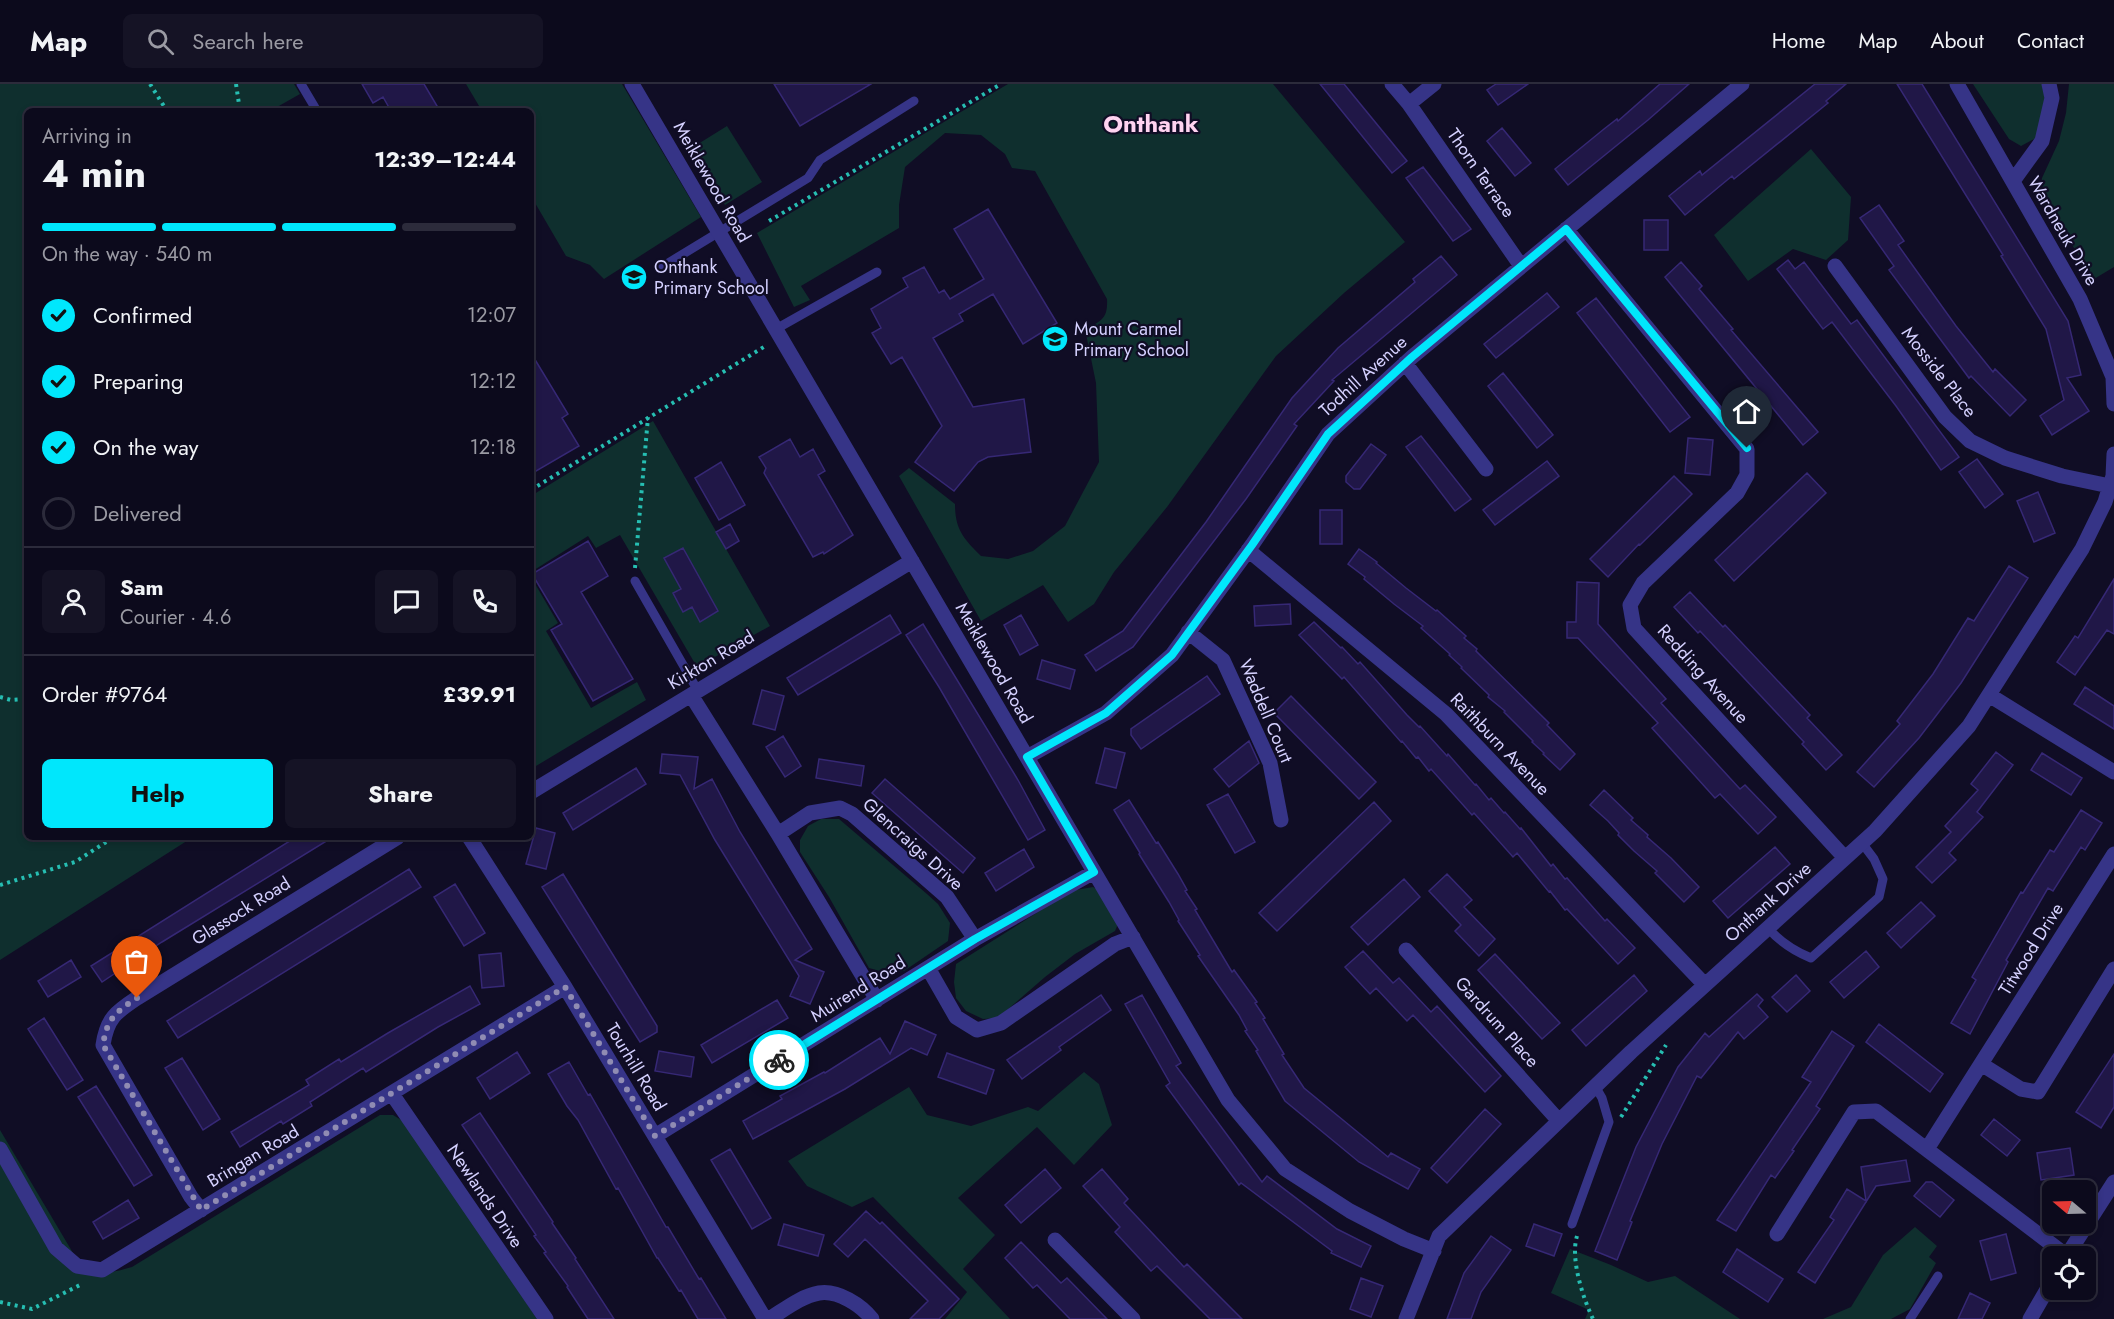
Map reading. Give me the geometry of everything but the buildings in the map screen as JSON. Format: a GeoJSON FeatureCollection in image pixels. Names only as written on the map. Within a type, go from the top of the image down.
{"type":"FeatureCollection","features":[{"type":"Feature","properties":{"kind":"street","name":"Meiklewood Road"},"geometry":{"type":"LineString","coordinates":[[632,84],[1228,1100],[1286,1169],[1350,1211],[1404,1239],[1434,1251]]}},
{"type":"Feature","properties":{"kind":"street","name":"Thorn Terrace"},"geometry":{"type":"LineString","coordinates":[[1392,84],[1521,266]]}},
{"type":"Feature","properties":{"kind":"street"},"geometry":{"type":"LineString","coordinates":[[1408,104],[1434,84]]}},
{"type":"Feature","properties":{"kind":"street","name":"Todhill Avenue"},"geometry":{"type":"LineString","coordinates":[[1027,757],[1106,713],[1172,655],[1328,434],[1405,363],[1742,84]]}},
{"type":"Feature","properties":{"kind":"street","name":"Wardneuk Drive"},"geometry":{"type":"LineString","coordinates":[[1957,84],[2080,299],[2114,377],[2114,404]]}},
{"type":"Feature","properties":{"kind":"street"},"geometry":{"type":"LineString","coordinates":[[2013,181],[2042,141],[2052,98],[2049,84]]}},
{"type":"Feature","properties":{"kind":"street","name":"Redding Avenue"},"geometry":{"type":"LineString","coordinates":[[1566,229],[1747,448],[1747,475],[1737,493],[1643,583],[1630,605],[1634,628],[1845,858]]}},
{"type":"Feature","properties":{"kind":"street","name":"Mosside Place"},"geometry":{"type":"LineString","coordinates":[[1835,266],[1945,417],[1971,441],[2005,458],[2062,476],[2112,483]]}},
{"type":"Feature","properties":{"kind":"street"},"geometry":{"type":"LineString","coordinates":[[1405,363],[1486,469]]}},
{"type":"Feature","properties":{"kind":"street"},"geometry":{"type":"LineString","coordinates":[[2112,483],[2114,454]]}},
{"type":"Feature","properties":{"kind":"street","name":"Onthank Drive"},"geometry":{"type":"LineString","coordinates":[[1406,1319],[1439,1236],[1595,1086],[1875,831],[1969,726],[2082,549],[2112,483]]}},
{"type":"Feature","properties":{"kind":"street","name":"Raithburn Avenue"},"geometry":{"type":"LineString","coordinates":[[1248,550],[1446,714],[1705,985]]}},
{"type":"Feature","properties":{"kind":"street","name":"Kirkton Road"},"geometry":{"type":"LineString","coordinates":[[534,790],[912,561]]}},
{"type":"Feature","properties":{"kind":"street","name":"Waddell Court"},"geometry":{"type":"LineString","coordinates":[[1188,633],[1223,660],[1270,763],[1281,820]]}},
{"type":"Feature","properties":{"kind":"street"},"geometry":{"type":"LineString","coordinates":[[694,693],[877,1000]]}},
{"type":"Feature","properties":{"kind":"street"},"geometry":{"type":"LineString","coordinates":[[1989,695],[2114,772]]}},
{"type":"Feature","properties":{"kind":"street","name":"Glencraigs Drive"},"geometry":{"type":"LineString","coordinates":[[778,834],[810,813],[840,808],[852,814],[947,897],[975,939]]}},
{"type":"Feature","properties":{"kind":"street","name":"Glassock Road"},"geometry":{"type":"LineString","coordinates":[[201,1210],[103,1045],[105,1027],[118,1011],[137,998],[393,840]]}},
{"type":"Feature","properties":{"kind":"street","name":"Tourhill Road"},"geometry":{"type":"LineString","coordinates":[[471,840],[565,987],[767,1319],[799,1301],[820,1293],[841,1296],[872,1319]]}},
{"type":"Feature","properties":{"kind":"street","name":"Titwood Drive"},"geometry":{"type":"LineString","coordinates":[[1927,1149],[2114,854]]}},
{"type":"Feature","properties":{"kind":"street","name":"Muirend Road"},"geometry":{"type":"LineString","coordinates":[[655,1136],[975,939],[1094,872]]}},
{"type":"Feature","properties":{"kind":"street","name":"Muirend Road"},"geometry":{"type":"LineString","coordinates":[[928,968],[956,1017],[977,1030],[1001,1023],[1115,944],[1133,937]]}},
{"type":"Feature","properties":{"kind":"street","name":"Gardrum Place"},"geometry":{"type":"LineString","coordinates":[[1406,950],[1558,1121]]}},
{"type":"Feature","properties":{"kind":"street"},"geometry":{"type":"LineString","coordinates":[[1981,1064],[2021,1089],[2038,1092],[2114,969]]}},
{"type":"Feature","properties":{"kind":"street","name":"Bringan Road"},"geometry":{"type":"LineString","coordinates":[[102,1270],[565,987]]}},
{"type":"Feature","properties":{"kind":"street","name":"Newlands Drive"},"geometry":{"type":"LineString","coordinates":[[392,1094],[546,1319]]}},
{"type":"Feature","properties":{"kind":"street"},"geometry":{"type":"LineString","coordinates":[[1777,1234],[1854,1112],[1876,1111],[2054,1246]]}},
{"type":"Feature","properties":{"kind":"street"},"geometry":{"type":"LineString","coordinates":[[0,1149],[56,1248],[76,1266],[102,1270]]}},
{"type":"Feature","properties":{"kind":"street"},"geometry":{"type":"LineString","coordinates":[[2073,1246],[2114,1182]]}},
{"type":"Feature","properties":{"kind":"street"},"geometry":{"type":"LineString","coordinates":[[1055,1240],[1133,1319]]}},
{"type":"Feature","properties":{"kind":"street"},"geometry":{"type":"LineString","coordinates":[[2030,1319],[2042,1298]]}},
{"type":"Feature","properties":{"kind":"lane"},"geometry":{"type":"LineString","coordinates":[[301,84],[315,108]]}},
{"type":"Feature","properties":{"kind":"lane"},"geometry":{"type":"LineString","coordinates":[[660,267],[808,178],[820,160],[914,101]]}},
{"type":"Feature","properties":{"kind":"lane"},"geometry":{"type":"LineString","coordinates":[[778,332],[877,272]]}},
{"type":"Feature","properties":{"kind":"lane"},"geometry":{"type":"LineString","coordinates":[[635,581],[694,693]]}},
{"type":"Feature","properties":{"kind":"lane"},"geometry":{"type":"LineString","coordinates":[[1768,928],[1795,952],[1811,958],[1879,897],[1883,879],[1874,859],[1862,843]]}},
{"type":"Feature","properties":{"kind":"lane"},"geometry":{"type":"LineString","coordinates":[[1576,1226],[1609,1122],[1602,1098],[1595,1086]]}},
{"type":"Feature","properties":{"kind":"lane"},"geometry":{"type":"LineString","coordinates":[[1910,1319],[1938,1276]]}},
{"type":"Feature","properties":{"kind":"path"},"geometry":{"type":"LineString","coordinates":[[150,84],[165,108]]}},
{"type":"Feature","properties":{"kind":"path"},"geometry":{"type":"LineString","coordinates":[[236,84],[240,108]]}},
{"type":"Feature","properties":{"kind":"path"},"geometry":{"type":"LineString","coordinates":[[768,221],[1001,84]]}},
{"type":"Feature","properties":{"kind":"path"},"geometry":{"type":"LineString","coordinates":[[534,487],[648,417],[778,332]]}},
{"type":"Feature","properties":{"kind":"path"},"geometry":{"type":"LineString","coordinates":[[635,581],[634,556],[648,417]]}},
{"type":"Feature","properties":{"kind":"path"},"geometry":{"type":"LineString","coordinates":[[0,697],[11,700],[24,699]]}},
{"type":"Feature","properties":{"kind":"path"},"geometry":{"type":"LineString","coordinates":[[0,885],[75,862],[109,840]]}},
{"type":"Feature","properties":{"kind":"path"},"geometry":{"type":"LineString","coordinates":[[1619,1119],[1672,1036],[1673,1014]]}},
{"type":"Feature","properties":{"kind":"path"},"geometry":{"type":"LineString","coordinates":[[1576,1226],[1574,1245],[1576,1265],[1587,1307],[1593,1319]]}},
{"type":"Feature","properties":{"kind":"path"},"geometry":{"type":"LineString","coordinates":[[0,1302],[32,1309],[88,1281],[102,1270]]}},
{"type":"Feature","properties":{"kind":"green space"},"geometry":{"type":"Polygon","coordinates":[[[0,84],[294,84],[300,94],[275,108],[24,108],[24,840],[188,840],[0,960],[0,84]]]}},
{"type":"Feature","properties":{"kind":"green space"},"geometry":{"type":"Polygon","coordinates":[[[466,84],[622,84],[701,217],[604,279],[590,265],[566,256],[534,201],[534,108],[480,108],[466,84]]]}},
{"type":"Feature","properties":{"kind":"green space","name":"Mount Carmel Primary School"},"geometry":{"type":"Polygon","coordinates":[[[1008,84],[1273,84],[1405,242],[1344,293],[1276,356],[1167,507],[1114,572],[1094,604],[1068,622],[1043,585],[981,621],[899,476],[909,468],[955,504],[955,513],[962,533],[981,556],[1008,559],[1033,551],[1065,526],[1099,462],[1096,383],[1085,329],[1103,318],[1107,299],[1035,171],[1012,168],[1005,154],[981,135],[945,133],[905,167],[899,205],[899,228],[801,286],[810,300],[794,307],[757,233],[1008,84]]]}},
{"type":"Feature","properties":{"kind":"green space"},"geometry":{"type":"Polygon","coordinates":[[[1973,84],[2047,84],[2048,98],[2036,138],[2021,146],[2009,139],[1973,84]]]}},
{"type":"Feature","properties":{"kind":"green space"},"geometry":{"type":"Polygon","coordinates":[[[2069,84],[2114,84],[2114,267],[2094,279],[2040,195],[2042,178],[2059,141],[2066,113],[2069,84]]]}},
{"type":"Feature","properties":{"kind":"green space"},"geometry":{"type":"Polygon","coordinates":[[[727,126],[762,182],[725,205],[690,149],[727,126]]]}},
{"type":"Feature","properties":{"kind":"green space"},"geometry":{"type":"Polygon","coordinates":[[[1811,149],[1851,197],[1848,240],[1826,260],[1793,249],[1748,281],[1714,235],[1811,149]]]}},
{"type":"Feature","properties":{"kind":"green space"},"geometry":{"type":"Polygon","coordinates":[[[653,421],[770,626],[697,667],[620,535],[596,548],[588,536],[534,570],[534,494],[653,421]]]}},
{"type":"Feature","properties":{"kind":"green space"},"geometry":{"type":"Polygon","coordinates":[[[534,582],[558,623],[546,631],[591,708],[637,682],[646,700],[534,767],[534,582]]]}},
{"type":"Feature","properties":{"kind":"green space"},"geometry":{"type":"Polygon","coordinates":[[[821,819],[839,819],[938,904],[950,923],[948,941],[904,971],[887,973],[869,968],[829,897],[800,852],[800,840],[808,826],[821,819]]]}},
{"type":"Feature","properties":{"kind":"green space"},"geometry":{"type":"Polygon","coordinates":[[[1093,887],[1104,894],[1118,924],[1115,931],[1075,954],[998,1018],[983,1019],[966,1011],[956,998],[954,982],[956,964],[1060,898],[1076,890],[1093,887]]]}},
{"type":"Feature","properties":{"kind":"green space"},"geometry":{"type":"Polygon","coordinates":[[[1084,1072],[1099,1084],[1112,1125],[1074,1165],[1037,1127],[958,1198],[995,1235],[963,1269],[1010,1319],[945,1319],[967,1292],[873,1197],[852,1207],[807,1186],[788,1161],[909,1087],[927,1115],[971,1126],[1028,1107],[1038,1111],[1084,1072]]]}},
{"type":"Feature","properties":{"kind":"green space"},"geometry":{"type":"Polygon","coordinates":[[[380,1115],[393,1115],[406,1123],[537,1319],[0,1319],[0,1130],[76,1258],[97,1270],[109,1272],[132,1267],[380,1115]]]}},
{"type":"Feature","properties":{"kind":"green space"},"geometry":{"type":"Polygon","coordinates":[[[1915,1227],[1937,1246],[1929,1257],[1936,1263],[1910,1309],[1891,1319],[1823,1319],[1851,1307],[1883,1255],[1915,1227]]]}},
{"type":"Feature","properties":{"kind":"green space"},"geometry":{"type":"Polygon","coordinates":[[[1570,1249],[1648,1282],[1675,1276],[1740,1319],[1585,1319],[1589,1310],[1551,1293],[1570,1249]]]}},
{"type":"Feature","properties":{"kind":"way so far"},"geometry":{"type":"LineString","coordinates":[[137,998],[118,1011],[105,1027],[103,1045],[191,1197],[201,1210],[565,987],[655,1136],[779,1060]]}},
{"type":"Feature","properties":{"kind":"place","name":"Onthank Primary School"},"geometry":{"type":"Point","coordinates":[634,277]}},
{"type":"Feature","properties":{"kind":"place","name":"Mount Carmel Primary School"},"geometry":{"type":"Point","coordinates":[1055,339]}},
{"type":"Feature","properties":{"kind":"district","name":"Onthank"},"geometry":{"type":"Point","coordinates":[1151,124]}},
{"type":"Feature","properties":{"kind":"route"},"geometry":{"type":"LineString","coordinates":[[779,1060],[975,939],[1094,872],[1027,757],[1106,713],[1172,655],[1252,545],[1328,434],[1412,357],[1566,229],[1747,448]]}}]}
